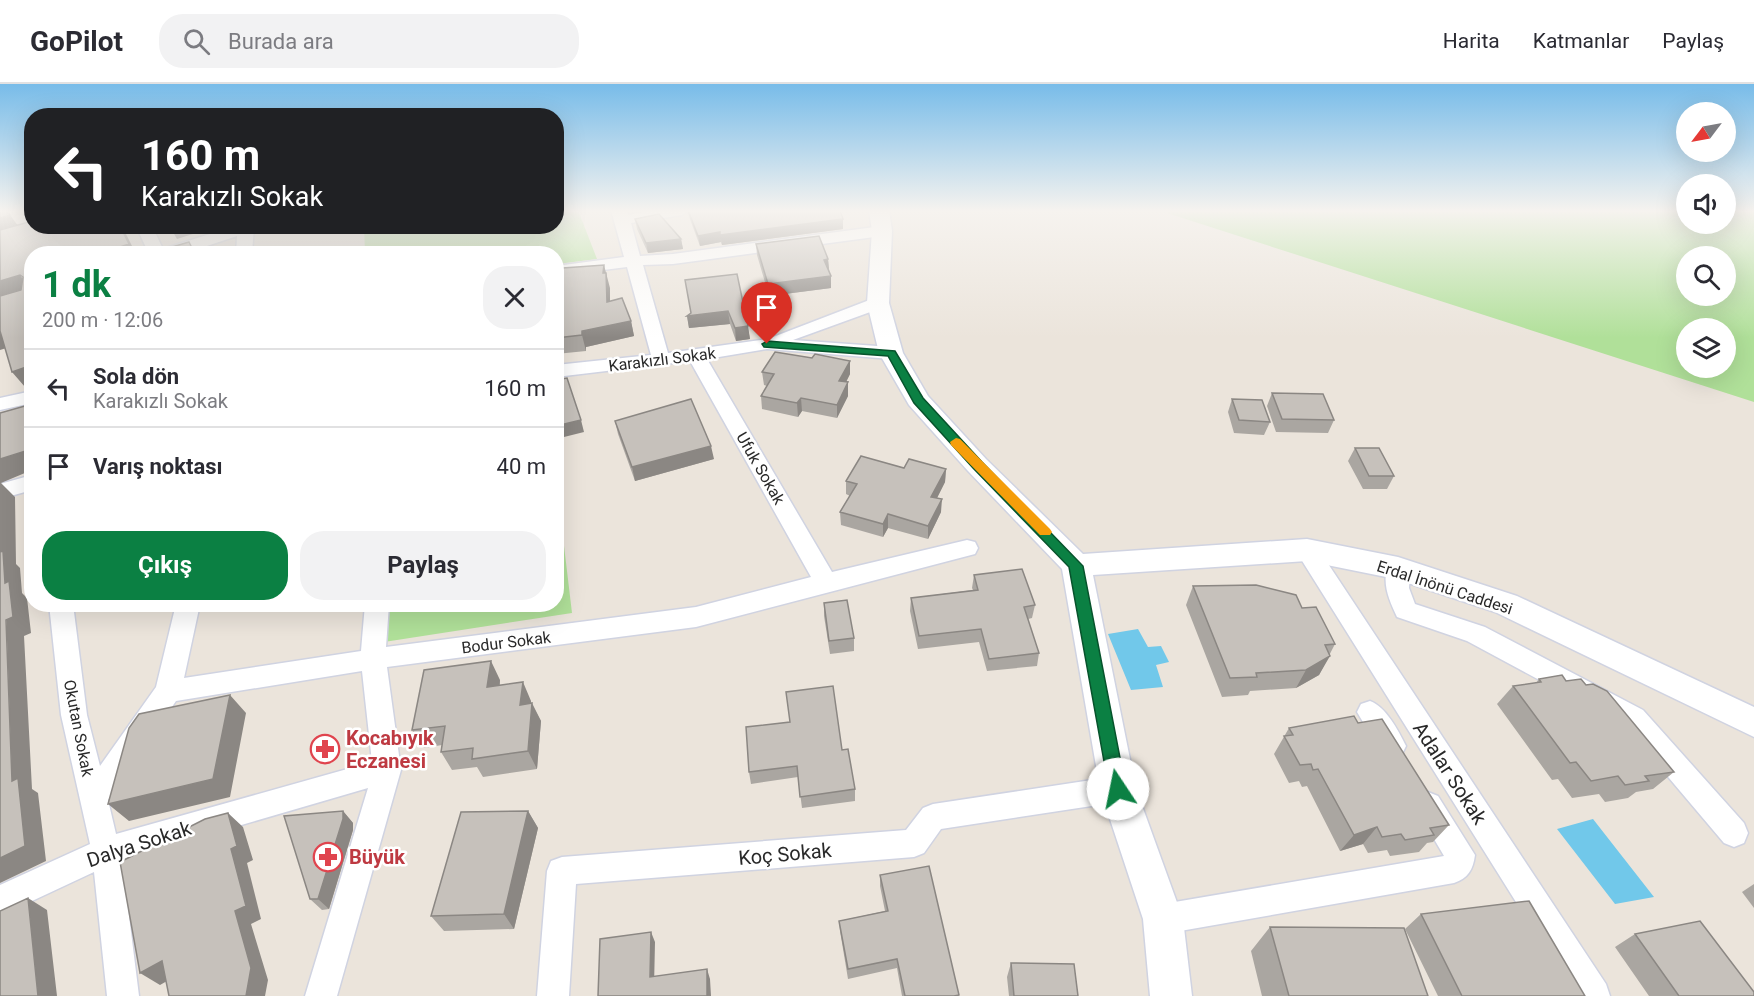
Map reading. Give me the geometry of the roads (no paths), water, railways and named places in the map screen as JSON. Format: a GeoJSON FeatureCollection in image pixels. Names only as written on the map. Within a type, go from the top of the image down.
{"type":"FeatureCollection","features":[{"type":"Feature","properties":{"kind":"street"},"geometry":{"type":"LineString","coordinates":[[631,253],[661,359]]}},
{"type":"Feature","properties":{"kind":"street"},"geometry":{"type":"LineString","coordinates":[[564,270],[633,261],[673,260],[712,253]]}},
{"type":"Feature","properties":{"kind":"street"},"geometry":{"type":"LineString","coordinates":[[880,253],[878,303],[891,353],[918,400],[977,465],[1076,566],[1118,789],[1163,919],[1171,996]]}},
{"type":"Feature","properties":{"kind":"street","name":"Karakızlı Sokak"},"geometry":{"type":"LineString","coordinates":[[564,370],[696,355],[767,344],[878,303]]}},
{"type":"Feature","properties":{"kind":"street","name":"Karakızlı Sokak"},"geometry":{"type":"LineString","coordinates":[[767,344],[891,353]]}},
{"type":"Feature","properties":{"kind":"street","name":"Ufuk Sokak"},"geometry":{"type":"LineString","coordinates":[[696,355],[825,582]]}},
{"type":"Feature","properties":{"kind":"street"},"geometry":{"type":"LineString","coordinates":[[0,404],[24,399]]}},
{"type":"Feature","properties":{"kind":"street"},"geometry":{"type":"LineString","coordinates":[[0,492],[24,484]]}},
{"type":"Feature","properties":{"kind":"street","name":"Bodur Sokak"},"geometry":{"type":"LineString","coordinates":[[168,691],[373,659],[696,617],[825,582],[967,548]]}},
{"type":"Feature","properties":{"kind":"street","name":"Erdal İnönü Caddesi"},"geometry":{"type":"LineString","coordinates":[[1076,566],[1307,550],[1398,568],[1506,604],[1754,723]]}},
{"type":"Feature","properties":{"kind":"street","name":"Adalar Sokak"},"geometry":{"type":"LineString","coordinates":[[1307,550],[1594,996]]}},
{"type":"Feature","properties":{"kind":"street"},"geometry":{"type":"LineString","coordinates":[[1398,568],[1397,588],[1406,610],[1476,634],[1634,718],[1734,833]]}},
{"type":"Feature","properties":{"kind":"street","name":"Okutan Sokak"},"geometry":{"type":"LineString","coordinates":[[62,612],[74,715],[106,851],[123,996]]}},
{"type":"Feature","properties":{"kind":"street"},"geometry":{"type":"LineString","coordinates":[[93,798],[168,691],[186,612]]}},
{"type":"Feature","properties":{"kind":"street"},"geometry":{"type":"LineString","coordinates":[[321,996],[387,770],[373,659],[376,612]]}},
{"type":"Feature","properties":{"kind":"street"},"geometry":{"type":"LineString","coordinates":[[1163,919],[1454,869],[1460,864],[1460,855],[1370,712]]}},
{"type":"Feature","properties":{"kind":"street","name":"Dalya Sokak"},"geometry":{"type":"LineString","coordinates":[[0,901],[106,851],[387,770]]}},
{"type":"Feature","properties":{"kind":"street","name":"Koç Sokak"},"geometry":{"type":"LineString","coordinates":[[553,996],[562,872],[914,843],[933,817],[1118,789]]}},
{"type":"Feature","properties":{"kind":"water"},"geometry":{"type":"Polygon","coordinates":[[[1138,629],[1148,647],[1161,646],[1169,662],[1156,665],[1163,687],[1131,690],[1108,634],[1138,629]]]}},
{"type":"Feature","properties":{"kind":"water"},"geometry":{"type":"Polygon","coordinates":[[[1593,819],[1654,897],[1615,904],[1557,829],[1593,819]]]}},
{"type":"Feature","properties":{"kind":"place","name":"Kocabıyık Eczanesi"},"geometry":{"type":"Point","coordinates":[325,749]}},
{"type":"Feature","properties":{"kind":"place","name":"Büyük"},"geometry":{"type":"Point","coordinates":[328,857]}}]}
